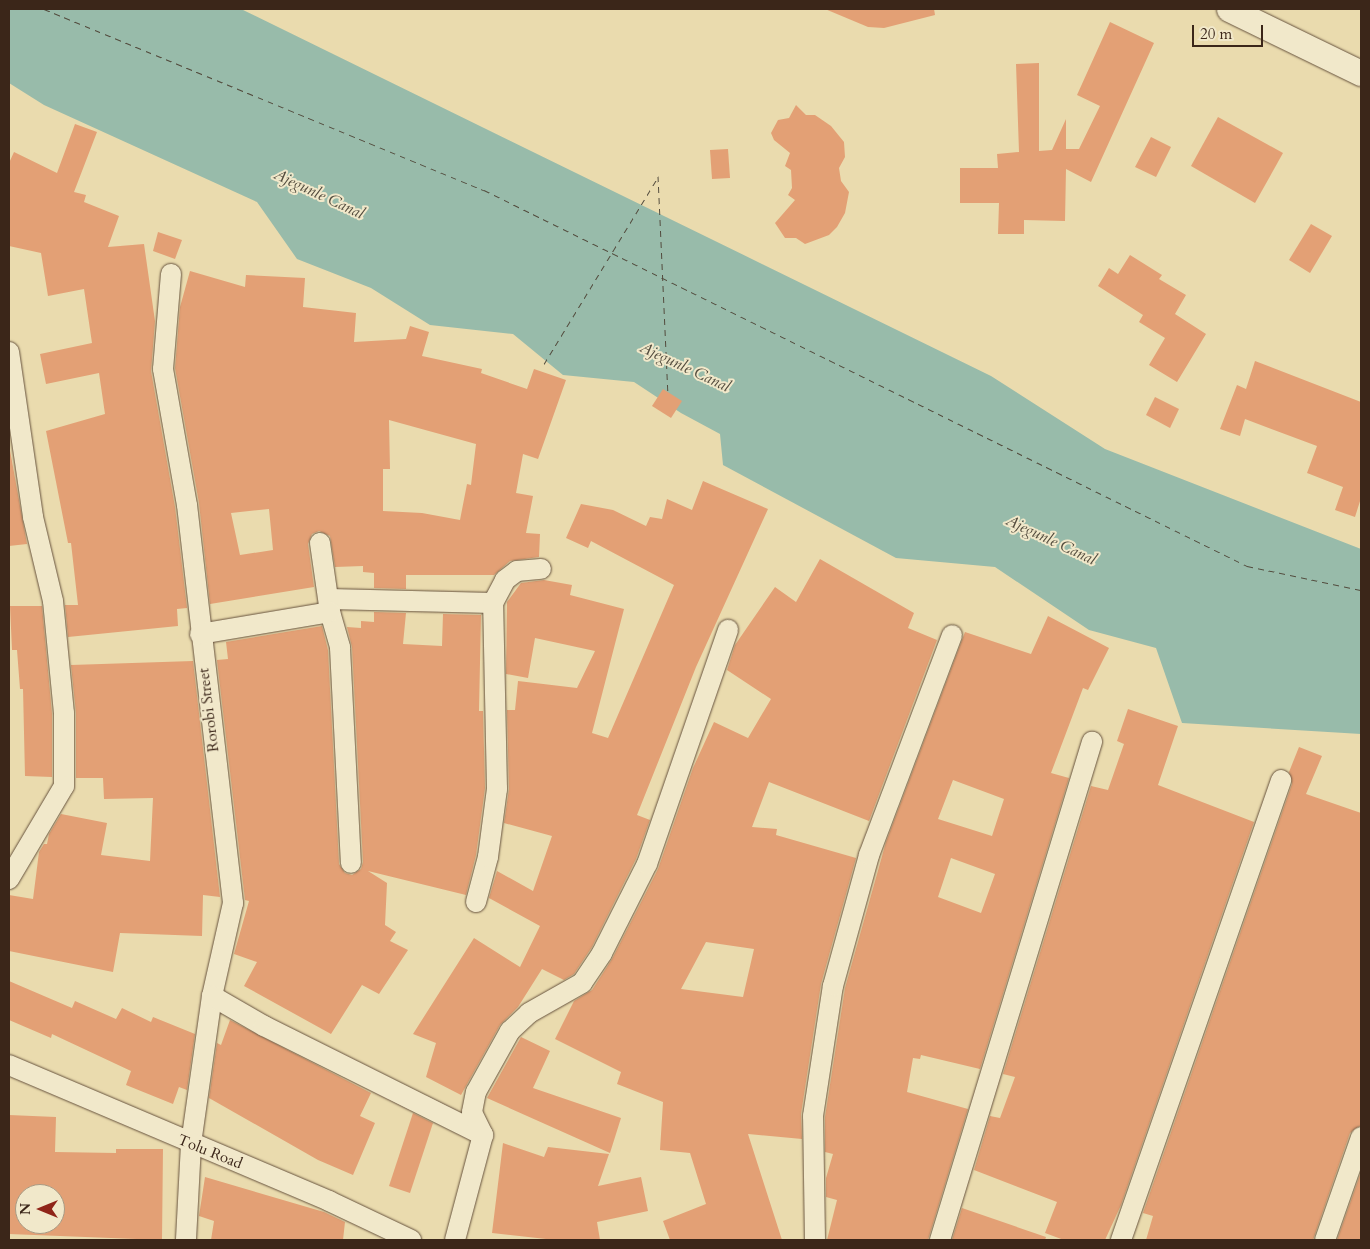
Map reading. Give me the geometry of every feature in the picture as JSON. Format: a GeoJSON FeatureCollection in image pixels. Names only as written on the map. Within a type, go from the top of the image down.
{"type":"FeatureCollection","features":[{"type":"Feature","properties":{"kind":"street"},"geometry":{"type":"LineString","coordinates":[[1229,9],[1361,73]]}},
{"type":"Feature","properties":{"kind":"street","name":"Rorobi Street"},"geometry":{"type":"LineString","coordinates":[[171,274],[164,369],[188,505],[200,634],[233,902],[212,996],[191,1144],[186,1240]]}},
{"type":"Feature","properties":{"kind":"street"},"geometry":{"type":"LineString","coordinates":[[9,352],[33,517],[53,601],[64,713],[64,786],[9,879]]}},
{"type":"Feature","properties":{"kind":"street"},"geometry":{"type":"LineString","coordinates":[[320,543],[330,606],[340,648],[351,863]]}},
{"type":"Feature","properties":{"kind":"street"},"geometry":{"type":"LineString","coordinates":[[476,902],[488,857],[497,789],[493,603],[505,580],[517,571],[541,569]]}},
{"type":"Feature","properties":{"kind":"street"},"geometry":{"type":"LineString","coordinates":[[200,634],[330,606],[493,603]]}},
{"type":"Feature","properties":{"kind":"street"},"geometry":{"type":"LineString","coordinates":[[454,1240],[483,1135],[472,1112],[476,1092],[510,1032],[530,1013],[582,983],[602,953],[647,864],[728,630]]}},
{"type":"Feature","properties":{"kind":"street"},"geometry":{"type":"LineString","coordinates":[[814,1240],[813,1116],[833,986],[869,855],[952,635]]}},
{"type":"Feature","properties":{"kind":"street"},"geometry":{"type":"LineString","coordinates":[[940,1240],[1092,742]]}},
{"type":"Feature","properties":{"kind":"street"},"geometry":{"type":"LineString","coordinates":[[1121,1240],[1281,780]]}},
{"type":"Feature","properties":{"kind":"street"},"geometry":{"type":"LineString","coordinates":[[212,996],[264,1026],[483,1135]]}},
{"type":"Feature","properties":{"kind":"street","name":"Tolu Road"},"geometry":{"type":"LineString","coordinates":[[9,1065],[191,1144],[329,1200],[411,1240]]}},
{"type":"Feature","properties":{"kind":"street"},"geometry":{"type":"LineString","coordinates":[[1325,1240],[1361,1137]]}},
{"type":"Feature","properties":{"kind":"water","name":"Ajegunle Canal"},"geometry":{"type":"Polygon","coordinates":[[[9,9],[241,9],[991,376],[1105,449],[1361,549],[1361,734],[1182,723],[1156,648],[1089,630],[995,567],[896,558],[723,465],[720,434],[681,413],[634,382],[563,375],[513,334],[430,325],[371,288],[297,259],[257,202],[44,105],[9,83],[9,9]]]}},
{"type":"Feature","properties":{"kind":"building"},"geometry":{"type":"Polygon","coordinates":[[[825,9],[934,9],[935,15],[884,28],[868,27],[825,9]]]}},
{"type":"Feature","properties":{"kind":"building"},"geometry":{"type":"Polygon","coordinates":[[[1110,22],[1154,43],[1091,182],[1066,169],[1065,221],[1024,220],[1024,234],[998,234],[999,203],[960,203],[960,168],[998,168],[997,154],[1019,152],[1016,64],[1039,63],[1039,151],[1052,150],[1066,119],[1066,149],[1079,149],[1100,106],[1077,95],[1110,22]]]}},
{"type":"Feature","properties":{"kind":"building"},"geometry":{"type":"Polygon","coordinates":[[[796,105],[806,115],[815,115],[831,126],[844,142],[845,157],[839,168],[841,181],[849,192],[845,213],[837,227],[829,235],[805,244],[796,238],[785,238],[775,223],[795,200],[788,195],[792,188],[791,170],[785,166],[790,153],[774,140],[771,133],[778,120],[789,118],[796,105]]]}},
{"type":"Feature","properties":{"kind":"building"},"geometry":{"type":"Polygon","coordinates":[[[1218,117],[1283,153],[1255,203],[1191,166],[1218,117]]]}},
{"type":"Feature","properties":{"kind":"building"},"geometry":{"type":"Polygon","coordinates":[[[75,124],[97,132],[74,192],[86,195],[84,202],[119,216],[108,247],[144,244],[155,321],[151,371],[175,507],[187,608],[177,609],[178,626],[68,637],[65,605],[78,605],[71,543],[68,543],[46,431],[105,414],[99,373],[46,384],[40,354],[92,343],[84,289],[48,296],[41,253],[9,246],[9,163],[14,152],[57,173],[75,124]]]}},
{"type":"Feature","properties":{"kind":"building"},"geometry":{"type":"Polygon","coordinates":[[[1151,137],[1171,147],[1156,177],[1135,167],[1151,137]]]}},
{"type":"Feature","properties":{"kind":"building"},"geometry":{"type":"Polygon","coordinates":[[[728,149],[730,178],[712,179],[710,150],[728,149]]]}},
{"type":"Feature","properties":{"kind":"building"},"geometry":{"type":"Polygon","coordinates":[[[1311,224],[1332,236],[1310,273],[1289,260],[1311,224]]]}},
{"type":"Feature","properties":{"kind":"building"},"geometry":{"type":"Polygon","coordinates":[[[158,232],[182,240],[175,259],[153,251],[158,232]]]}},
{"type":"Feature","properties":{"kind":"building"},"geometry":{"type":"Polygon","coordinates":[[[1130,255],[1162,275],[1159,279],[1186,295],[1175,314],[1206,334],[1177,382],[1149,365],[1165,338],[1139,322],[1143,315],[1098,286],[1109,268],[1118,274],[1130,255]]]}},
{"type":"Feature","properties":{"kind":"building"},"geometry":{"type":"Polygon","coordinates":[[[190,271],[245,287],[246,275],[305,278],[303,307],[356,313],[354,342],[406,339],[410,326],[429,332],[422,356],[482,369],[481,373],[527,389],[534,369],[566,380],[538,459],[523,454],[516,493],[533,496],[526,533],[540,534],[539,557],[510,561],[494,575],[406,575],[406,589],[374,588],[374,573],[363,572],[363,566],[335,567],[330,536],[319,531],[312,534],[308,544],[314,587],[210,604],[199,503],[175,368],[180,307],[190,271]],[[389,420],[390,469],[383,469],[383,511],[422,513],[460,520],[467,484],[471,485],[476,444],[389,420]],[[269,509],[231,513],[240,555],[273,550],[269,509]]]}},
{"type":"Feature","properties":{"kind":"building"},"geometry":{"type":"Polygon","coordinates":[[[1255,361],[1361,402],[1361,498],[1355,517],[1335,510],[1343,487],[1307,473],[1317,446],[1245,419],[1240,436],[1220,429],[1237,385],[1246,389],[1255,361]]]}},
{"type":"Feature","properties":{"kind":"building"},"geometry":{"type":"Polygon","coordinates":[[[663,389],[682,401],[671,418],[652,406],[663,389]]]}},
{"type":"Feature","properties":{"kind":"building"},"geometry":{"type":"Polygon","coordinates":[[[1155,397],[1179,409],[1170,428],[1146,415],[1155,397]]]}},
{"type":"Feature","properties":{"kind":"building"},"geometry":{"type":"Polygon","coordinates":[[[9,445],[27,544],[9,546],[9,445]]]}},
{"type":"Feature","properties":{"kind":"building"},"geometry":{"type":"Polygon","coordinates":[[[703,481],[768,509],[696,667],[637,815],[650,820],[636,859],[592,947],[574,974],[564,980],[542,969],[518,1007],[500,1025],[461,1095],[426,1077],[436,1043],[413,1034],[474,938],[520,967],[540,926],[489,898],[497,871],[533,891],[552,836],[504,823],[509,789],[507,710],[515,710],[518,681],[577,688],[595,651],[535,638],[528,678],[506,674],[507,602],[521,583],[544,580],[572,585],[570,595],[624,609],[592,733],[608,738],[674,585],[591,541],[588,548],[566,538],[581,504],[613,510],[646,526],[650,517],[662,519],[667,499],[692,510],[703,481]]]}},
{"type":"Feature","properties":{"kind":"building"},"geometry":{"type":"Polygon","coordinates":[[[820,559],[914,613],[908,628],[937,640],[869,821],[769,782],[752,827],[777,829],[776,835],[856,858],[821,984],[801,1114],[802,1139],[748,1134],[782,1240],[670,1240],[663,1221],[706,1204],[690,1153],[660,1150],[663,1102],[617,1084],[621,1072],[555,1039],[574,1001],[592,990],[612,959],[658,869],[693,768],[714,722],[748,738],[771,699],[727,670],[735,645],[775,587],[796,602],[820,559]],[[706,942],[681,989],[743,997],[754,949],[706,942]]]}},
{"type":"Feature","properties":{"kind":"building"},"geometry":{"type":"Polygon","coordinates":[[[10,606],[42,606],[52,714],[52,777],[25,776],[23,689],[20,689],[17,650],[12,650],[10,606]]]}},
{"type":"Feature","properties":{"kind":"building"},"geometry":{"type":"Polygon","coordinates":[[[374,612],[406,613],[403,644],[442,646],[443,614],[481,615],[479,711],[483,711],[485,788],[476,855],[466,895],[368,871],[387,883],[385,925],[396,932],[390,941],[408,950],[379,994],[362,985],[331,1034],[244,986],[257,962],[234,954],[249,901],[245,900],[217,660],[228,659],[226,642],[322,626],[328,650],[339,864],[345,873],[352,875],[361,869],[363,862],[352,647],[347,627],[361,628],[361,621],[374,622],[374,612]]]}},
{"type":"Feature","properties":{"kind":"building"},"geometry":{"type":"Polygon","coordinates":[[[1048,616],[1109,648],[1088,690],[1083,688],[1051,773],[1069,778],[980,1069],[921,1055],[920,1059],[913,1058],[907,1092],[968,1109],[928,1240],[827,1240],[837,1200],[826,1197],[826,1178],[833,1154],[825,1152],[825,1117],[845,988],[886,842],[965,632],[1031,654],[1048,616]],[[953,780],[938,819],[992,836],[1004,799],[953,780]],[[951,858],[938,897],[981,913],[995,874],[951,858]]]}},
{"type":"Feature","properties":{"kind":"building"},"geometry":{"type":"Polygon","coordinates":[[[193,661],[220,897],[203,895],[202,936],[120,933],[113,972],[9,951],[9,895],[33,899],[39,852],[44,844],[47,844],[49,834],[61,814],[107,823],[101,855],[150,861],[153,798],[104,799],[103,778],[76,778],[76,713],[71,665],[193,661]]]}},
{"type":"Feature","properties":{"kind":"building"},"geometry":{"type":"Polygon","coordinates":[[[1128,709],[1178,726],[1158,785],[1254,822],[1121,1205],[1105,1240],[1064,1240],[1045,1233],[1057,1202],[974,1170],[990,1116],[1000,1118],[1015,1077],[1003,1074],[1091,786],[1108,790],[1124,744],[1117,741],[1128,709]]]}},
{"type":"Feature","properties":{"kind":"building"},"geometry":{"type":"Polygon","coordinates":[[[1299,747],[1322,756],[1306,794],[1361,813],[1361,1125],[1350,1133],[1313,1240],[1146,1240],[1153,1216],[1143,1213],[1292,784],[1289,772],[1299,747]]]}},
{"type":"Feature","properties":{"kind":"building"},"geometry":{"type":"Polygon","coordinates":[[[9,981],[72,1008],[75,1001],[116,1019],[122,1008],[151,1022],[153,1017],[195,1034],[187,1090],[179,1087],[173,1104],[126,1085],[131,1071],[52,1034],[51,1038],[9,1020],[9,981]]]}},
{"type":"Feature","properties":{"kind":"building"},"geometry":{"type":"Polygon","coordinates":[[[230,1020],[371,1093],[360,1116],[375,1123],[353,1175],[318,1160],[209,1098],[217,1043],[221,1045],[230,1020]]]}},
{"type":"Feature","properties":{"kind":"building"},"geometry":{"type":"Polygon","coordinates":[[[521,1037],[550,1051],[533,1088],[621,1118],[610,1153],[487,1098],[521,1037]]]}},
{"type":"Feature","properties":{"kind":"building"},"geometry":{"type":"Polygon","coordinates":[[[413,1113],[433,1123],[410,1193],[389,1186],[413,1113]]]}},
{"type":"Feature","properties":{"kind":"building"},"geometry":{"type":"Polygon","coordinates":[[[9,1115],[56,1117],[55,1152],[116,1153],[116,1149],[163,1149],[162,1240],[9,1234],[9,1115]]]}},
{"type":"Feature","properties":{"kind":"building"},"geometry":{"type":"Polygon","coordinates":[[[503,1143],[544,1157],[548,1147],[609,1154],[598,1186],[641,1177],[648,1211],[597,1222],[600,1240],[555,1240],[492,1233],[503,1143]]]}},
{"type":"Feature","properties":{"kind":"building"},"geometry":{"type":"Polygon","coordinates":[[[1361,1172],[1361,1240],[1337,1240],[1361,1172]]]}},
{"type":"Feature","properties":{"kind":"building"},"geometry":{"type":"Polygon","coordinates":[[[205,1177],[324,1212],[345,1222],[343,1240],[211,1240],[214,1221],[199,1216],[205,1177]]]}},
{"type":"Feature","properties":{"kind":"building"},"geometry":{"type":"Polygon","coordinates":[[[962,1208],[1046,1237],[1045,1240],[952,1240],[962,1208]]]}},
{"type":"Feature","properties":{"kind":"ferry route"},"geometry":{"type":"LineString","coordinates":[[44,9],[484,190],[1247,566],[1361,590]]}},
{"type":"Feature","properties":{"kind":"ferry route"},"geometry":{"type":"LineString","coordinates":[[658,176],[668,393]]}},
{"type":"Feature","properties":{"kind":"ferry route"},"geometry":{"type":"LineString","coordinates":[[544,364],[658,177]]}}]}
